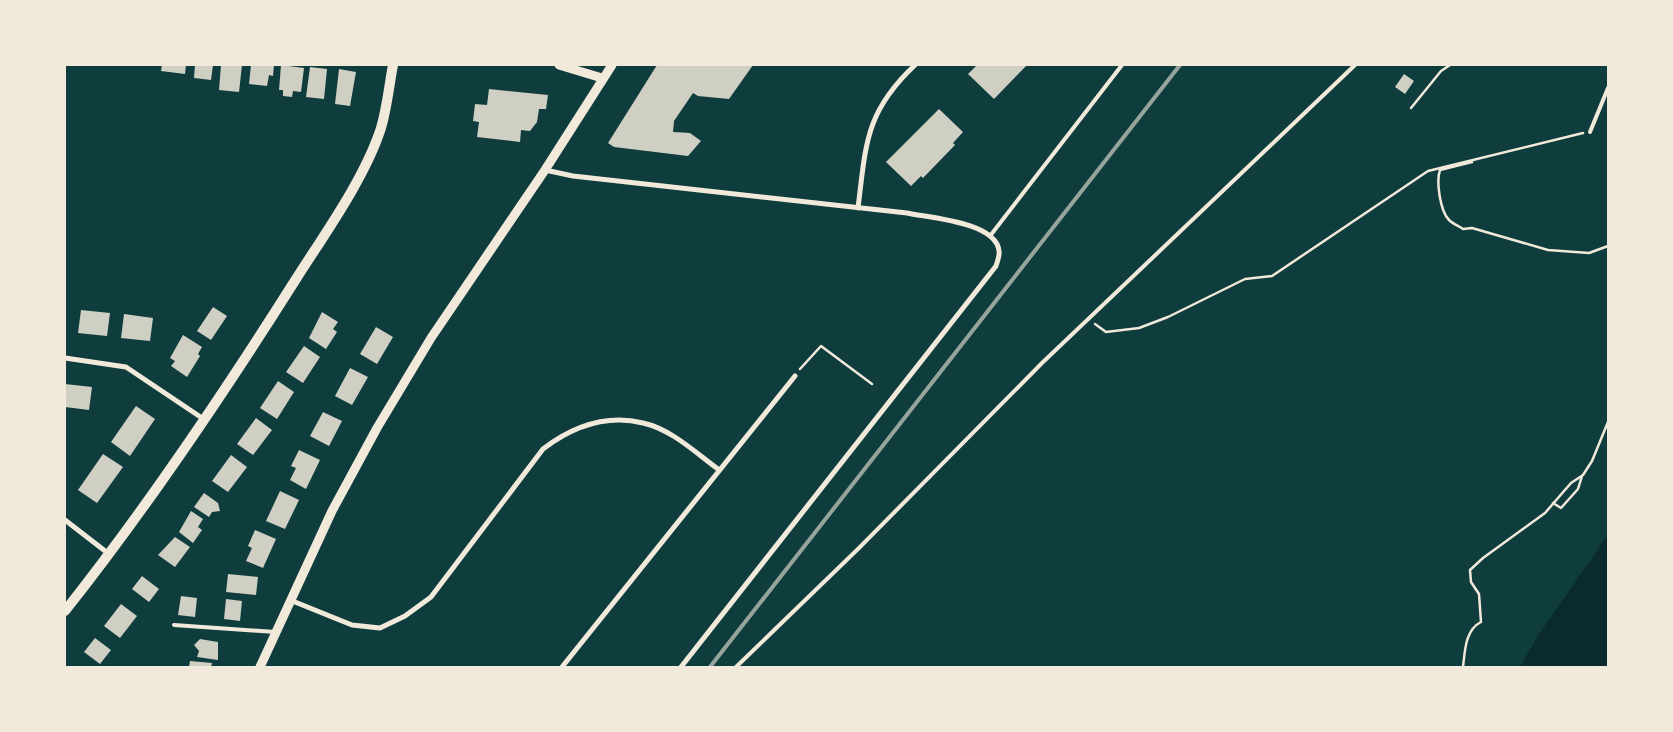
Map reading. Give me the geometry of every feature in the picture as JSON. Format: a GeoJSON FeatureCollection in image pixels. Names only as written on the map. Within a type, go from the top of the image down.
{"type":"FeatureCollection","features":[{"type":"Feature","properties":{"kind":"main road"},"geometry":{"type":"LineString","coordinates":[[65,611],[110,554],[205,420],[315,250],[360,176],[381,128],[393,65]]}},
{"type":"Feature","properties":{"kind":"street"},"geometry":{"type":"LineString","coordinates":[[558,65],[602,78]]}},
{"type":"Feature","properties":{"kind":"street"},"geometry":{"type":"LineString","coordinates":[[260,667],[332,511],[377,428],[431,338],[545,170],[612,65]]}},
{"type":"Feature","properties":{"kind":"street"},"geometry":{"type":"LineString","coordinates":[[858,208],[868,133],[879,106],[899,80],[914,65]]}},
{"type":"Feature","properties":{"kind":"street"},"geometry":{"type":"LineString","coordinates":[[545,170],[574,176],[858,208],[951,221],[981,230],[997,244],[1000,253],[996,266],[681,667]]}},
{"type":"Feature","properties":{"kind":"street"},"geometry":{"type":"LineString","coordinates":[[65,358],[126,368],[205,420]]}},
{"type":"Feature","properties":{"kind":"street"},"geometry":{"type":"LineString","coordinates":[[562,667],[718,469],[795,376]]}},
{"type":"Feature","properties":{"kind":"street"},"geometry":{"type":"LineString","coordinates":[[290,600],[352,625],[380,628],[405,616],[431,598],[543,449],[564,434],[588,424],[644,423],[674,436],[718,469]]}},
{"type":"Feature","properties":{"kind":"street"},"geometry":{"type":"LineString","coordinates":[[65,520],[110,554]]}},
{"type":"Feature","properties":{"kind":"lane"},"geometry":{"type":"LineString","coordinates":[[990,236],[1122,65]]}},
{"type":"Feature","properties":{"kind":"lane"},"geometry":{"type":"LineString","coordinates":[[736,667],[859,548],[1088,319],[1355,65]]}},
{"type":"Feature","properties":{"kind":"lane"},"geometry":{"type":"LineString","coordinates":[[1590,132],[1608,88]]}},
{"type":"Feature","properties":{"kind":"lane"},"geometry":{"type":"LineString","coordinates":[[174,625],[275,632]]}},
{"type":"Feature","properties":{"kind":"path"},"geometry":{"type":"LineString","coordinates":[[1411,108],[1441,71],[1450,65]]}},
{"type":"Feature","properties":{"kind":"path"},"geometry":{"type":"LineString","coordinates":[[1088,319],[1106,332],[1139,328],[1168,317],[1245,278],[1272,276],[1428,171],[1590,132]]}},
{"type":"Feature","properties":{"kind":"path"},"geometry":{"type":"LineString","coordinates":[[1590,132],[1440,170],[1437,178],[1438,186],[1444,212],[1449,220],[1463,229],[1472,228],[1548,250],[1589,253],[1608,246]]}},
{"type":"Feature","properties":{"kind":"path"},"geometry":{"type":"LineString","coordinates":[[795,376],[821,346],[872,384]]}},
{"type":"Feature","properties":{"kind":"path"},"geometry":{"type":"LineString","coordinates":[[1553,503],[1561,508],[1578,489],[1608,422]]}},
{"type":"Feature","properties":{"kind":"path"},"geometry":{"type":"LineString","coordinates":[[1463,667],[1465,644],[1472,629],[1481,622],[1479,594],[1472,582],[1470,570],[1502,543],[1545,513],[1571,483],[1583,475]]}},
{"type":"Feature","properties":{"kind":"water"},"geometry":{"type":"Polygon","coordinates":[[[1608,535],[1608,667],[1520,667],[1537,637],[1608,535]]]}},
{"type":"Feature","properties":{"kind":"building"},"geometry":{"type":"Polygon","coordinates":[[[162,65],[186,65],[185,74],[161,71],[162,65]]]}},
{"type":"Feature","properties":{"kind":"building"},"geometry":{"type":"Polygon","coordinates":[[[195,65],[213,65],[211,80],[194,78],[195,65]]]}},
{"type":"Feature","properties":{"kind":"building"},"geometry":{"type":"Polygon","coordinates":[[[221,65],[242,65],[239,92],[219,90],[221,65]]]}},
{"type":"Feature","properties":{"kind":"building"},"geometry":{"type":"Polygon","coordinates":[[[251,65],[274,65],[273,76],[269,75],[267,86],[249,84],[251,65]]]}},
{"type":"Feature","properties":{"kind":"building"},"geometry":{"type":"Polygon","coordinates":[[[281,65],[304,68],[301,92],[293,91],[292,97],[283,96],[283,90],[279,90],[281,65]]]}},
{"type":"Feature","properties":{"kind":"building"},"geometry":{"type":"Polygon","coordinates":[[[657,65],[753,65],[729,99],[698,96],[693,93],[674,121],[673,132],[690,133],[701,141],[688,156],[614,147],[608,143],[657,65]]]}},
{"type":"Feature","properties":{"kind":"building"},"geometry":{"type":"Polygon","coordinates":[[[977,65],[1027,65],[994,99],[968,74],[977,65]]]}},
{"type":"Feature","properties":{"kind":"building"},"geometry":{"type":"Polygon","coordinates":[[[310,67],[327,69],[324,99],[306,97],[310,67]]]}},
{"type":"Feature","properties":{"kind":"building"},"geometry":{"type":"Polygon","coordinates":[[[339,69],[356,72],[350,106],[335,104],[339,69]]]}},
{"type":"Feature","properties":{"kind":"building"},"geometry":{"type":"Polygon","coordinates":[[[1404,74],[1414,81],[1405,94],[1395,87],[1404,74]]]}},
{"type":"Feature","properties":{"kind":"building"},"geometry":{"type":"Polygon","coordinates":[[[489,89],[548,95],[546,109],[539,109],[537,122],[530,131],[521,130],[520,142],[477,137],[479,122],[473,121],[475,104],[487,105],[489,89]]]}},
{"type":"Feature","properties":{"kind":"building"},"geometry":{"type":"Polygon","coordinates":[[[939,109],[963,132],[953,143],[955,145],[923,178],[921,176],[911,186],[886,162],[939,109]]]}},
{"type":"Feature","properties":{"kind":"building"},"geometry":{"type":"Polygon","coordinates":[[[213,307],[227,316],[211,340],[197,331],[213,307]]]}},
{"type":"Feature","properties":{"kind":"building"},"geometry":{"type":"Polygon","coordinates":[[[81,310],[110,313],[107,336],[78,333],[81,310]]]}},
{"type":"Feature","properties":{"kind":"building"},"geometry":{"type":"Polygon","coordinates":[[[322,312],[338,322],[333,329],[337,332],[326,349],[309,338],[322,312]]]}},
{"type":"Feature","properties":{"kind":"building"},"geometry":{"type":"Polygon","coordinates":[[[124,314],[153,318],[150,341],[121,338],[124,314]]]}},
{"type":"Feature","properties":{"kind":"building"},"geometry":{"type":"Polygon","coordinates":[[[376,327],[393,337],[377,364],[360,354],[376,327]]]}},
{"type":"Feature","properties":{"kind":"building"},"geometry":{"type":"Polygon","coordinates":[[[183,335],[202,347],[198,354],[200,356],[187,377],[171,366],[175,361],[170,358],[183,335]]]}},
{"type":"Feature","properties":{"kind":"building"},"geometry":{"type":"Polygon","coordinates":[[[304,346],[320,357],[303,383],[286,372],[304,346]]]}},
{"type":"Feature","properties":{"kind":"building"},"geometry":{"type":"Polygon","coordinates":[[[350,368],[368,377],[352,405],[335,396],[350,368]]]}},
{"type":"Feature","properties":{"kind":"building"},"geometry":{"type":"Polygon","coordinates":[[[278,381],[294,392],[277,419],[260,408],[278,381]]]}},
{"type":"Feature","properties":{"kind":"building"},"geometry":{"type":"Polygon","coordinates":[[[65,384],[92,387],[89,410],[65,407],[65,384]]]}},
{"type":"Feature","properties":{"kind":"building"},"geometry":{"type":"Polygon","coordinates":[[[136,406],[155,419],[130,456],[111,442],[136,406]]]}},
{"type":"Feature","properties":{"kind":"building"},"geometry":{"type":"Polygon","coordinates":[[[323,412],[342,421],[329,446],[310,436],[323,412]]]}},
{"type":"Feature","properties":{"kind":"building"},"geometry":{"type":"Polygon","coordinates":[[[256,418],[272,430],[253,455],[237,444],[256,418]]]}},
{"type":"Feature","properties":{"kind":"building"},"geometry":{"type":"Polygon","coordinates":[[[299,450],[320,460],[306,489],[290,480],[296,468],[291,466],[299,450]]]}},
{"type":"Feature","properties":{"kind":"building"},"geometry":{"type":"Polygon","coordinates":[[[103,454],[123,467],[97,503],[78,490],[103,454]]]}},
{"type":"Feature","properties":{"kind":"building"},"geometry":{"type":"Polygon","coordinates":[[[231,455],[247,467],[228,492],[212,481],[231,455]]]}},
{"type":"Feature","properties":{"kind":"building"},"geometry":{"type":"Polygon","coordinates":[[[280,491],[299,500],[285,529],[266,521],[280,491]]]}},
{"type":"Feature","properties":{"kind":"building"},"geometry":{"type":"Polygon","coordinates":[[[204,493],[218,503],[220,511],[212,512],[209,517],[194,507],[204,493]]]}},
{"type":"Feature","properties":{"kind":"building"},"geometry":{"type":"Polygon","coordinates":[[[191,511],[203,519],[198,527],[202,530],[193,543],[179,532],[191,511]]]}},
{"type":"Feature","properties":{"kind":"building"},"geometry":{"type":"Polygon","coordinates":[[[255,530],[276,539],[263,568],[246,561],[252,548],[248,546],[255,530]]]}},
{"type":"Feature","properties":{"kind":"building"},"geometry":{"type":"Polygon","coordinates":[[[175,537],[190,547],[175,567],[158,555],[175,537]]]}},
{"type":"Feature","properties":{"kind":"building"},"geometry":{"type":"Polygon","coordinates":[[[228,574],[258,577],[256,595],[226,592],[228,574]]]}},
{"type":"Feature","properties":{"kind":"building"},"geometry":{"type":"Polygon","coordinates":[[[142,576],[159,589],[149,602],[132,589],[142,576]]]}},
{"type":"Feature","properties":{"kind":"building"},"geometry":{"type":"Polygon","coordinates":[[[181,596],[197,598],[195,617],[178,615],[181,596]]]}},
{"type":"Feature","properties":{"kind":"building"},"geometry":{"type":"Polygon","coordinates":[[[226,599],[242,601],[240,621],[224,619],[226,599]]]}},
{"type":"Feature","properties":{"kind":"building"},"geometry":{"type":"Polygon","coordinates":[[[121,604],[137,616],[120,638],[104,626],[121,604]]]}},
{"type":"Feature","properties":{"kind":"building"},"geometry":{"type":"Polygon","coordinates":[[[95,638],[111,650],[100,664],[84,652],[95,638]]]}},
{"type":"Feature","properties":{"kind":"building"},"geometry":{"type":"Polygon","coordinates":[[[200,639],[218,642],[218,660],[197,657],[199,651],[194,645],[200,639]]]}},
{"type":"Feature","properties":{"kind":"building"},"geometry":{"type":"Polygon","coordinates":[[[190,661],[212,663],[211,667],[189,667],[190,661]]]}},
{"type":"Feature","properties":{"kind":"railway"},"geometry":{"type":"LineString","coordinates":[[710,667],[1180,65]]}}]}
